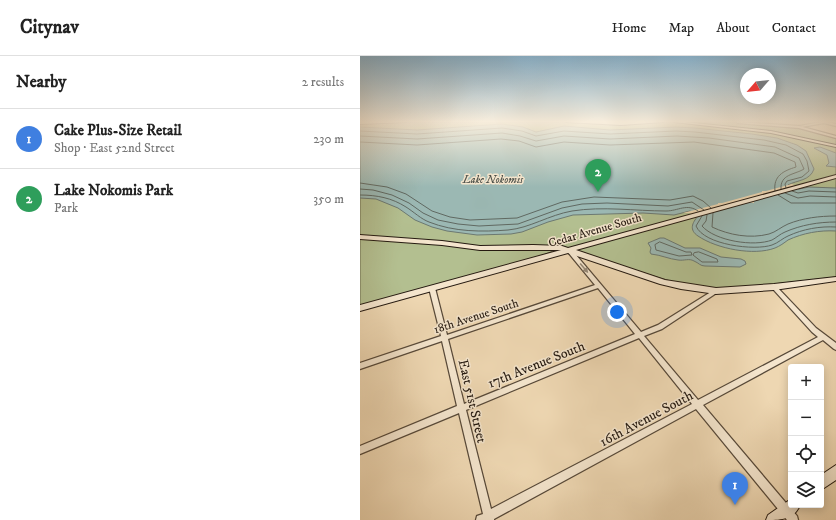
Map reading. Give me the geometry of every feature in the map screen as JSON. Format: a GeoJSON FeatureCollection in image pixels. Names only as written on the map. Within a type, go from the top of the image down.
{"type":"FeatureCollection","features":[{"type":"Feature","properties":{"kind":"street","name":"Cedar Avenue South"},"geometry":{"type":"LineString","coordinates":[[360,308],[687,216],[836,176]]}},
{"type":"Feature","properties":{"kind":"street"},"geometry":{"type":"LineString","coordinates":[[360,237],[442,243],[480,248],[542,247],[569,250],[663,282],[716,291],[836,279]]}},
{"type":"Feature","properties":{"kind":"street"},"geometry":{"type":"LineString","coordinates":[[569,250],[698,405],[790,512],[773,520]]}},
{"type":"Feature","properties":{"kind":"street","name":"18th Avenue South"},"geometry":{"type":"LineString","coordinates":[[360,366],[599,286]]}},
{"type":"Feature","properties":{"kind":"street"},"geometry":{"type":"LineString","coordinates":[[774,286],[804,321],[822,338],[836,347]]}},
{"type":"Feature","properties":{"kind":"street","name":"East 51st Street"},"geometry":{"type":"LineString","coordinates":[[432,288],[462,408],[486,519]]}},
{"type":"Feature","properties":{"kind":"street","name":"17th Avenue South"},"geometry":{"type":"LineString","coordinates":[[360,450],[640,336],[660,327],[716,291]]}},
{"type":"Feature","properties":{"kind":"street","name":"16th Avenue South"},"geometry":{"type":"LineString","coordinates":[[486,519],[822,338]]}},
{"type":"Feature","properties":{"kind":"street"},"geometry":{"type":"LineString","coordinates":[[824,481],[836,472]]}},
{"type":"Feature","properties":{"kind":"green space"},"geometry":{"type":"Polygon","coordinates":[[[360,144],[836,144],[836,277],[737,288],[714,288],[681,284],[563,247],[543,255],[360,306],[360,144]]]}},
{"type":"Feature","properties":{"kind":"water","name":"Lake Nokomis"},"geometry":{"type":"Polygon","coordinates":[[[360,144],[793,144],[806,151],[814,169],[810,176],[788,185],[799,189],[809,187],[836,188],[836,231],[806,234],[788,240],[775,248],[766,250],[736,250],[725,248],[706,241],[695,234],[692,226],[698,216],[690,211],[674,215],[643,213],[573,215],[548,222],[522,232],[511,234],[477,235],[447,231],[432,227],[415,220],[398,208],[376,199],[360,198],[360,144]]]}},
{"type":"Feature","properties":{"kind":"water"},"geometry":{"type":"Polygon","coordinates":[[[820,147],[836,153],[836,167],[826,166],[829,163],[827,155],[814,148],[820,147]]]}},
{"type":"Feature","properties":{"kind":"water"},"geometry":{"type":"Polygon","coordinates":[[[664,238],[685,248],[700,248],[721,257],[741,259],[745,261],[746,264],[740,267],[703,266],[692,260],[671,259],[651,254],[651,248],[648,243],[664,238]]]}},
{"type":"Feature","properties":{"kind":"pier"},"geometry":{"type":"Polygon","coordinates":[[[792,184],[801,188],[754,201],[754,203],[749,202],[694,218],[695,217],[690,213],[683,213],[762,191],[792,184]]]}},
{"type":"Feature","properties":{"kind":"place","name":"Lake Nokomis Park"},"geometry":{"type":"Point","coordinates":[598,192]}},
{"type":"Feature","properties":{"kind":"place","name":"Cake Plus-Size Retail"},"geometry":{"type":"Point","coordinates":[735,505]}}]}
